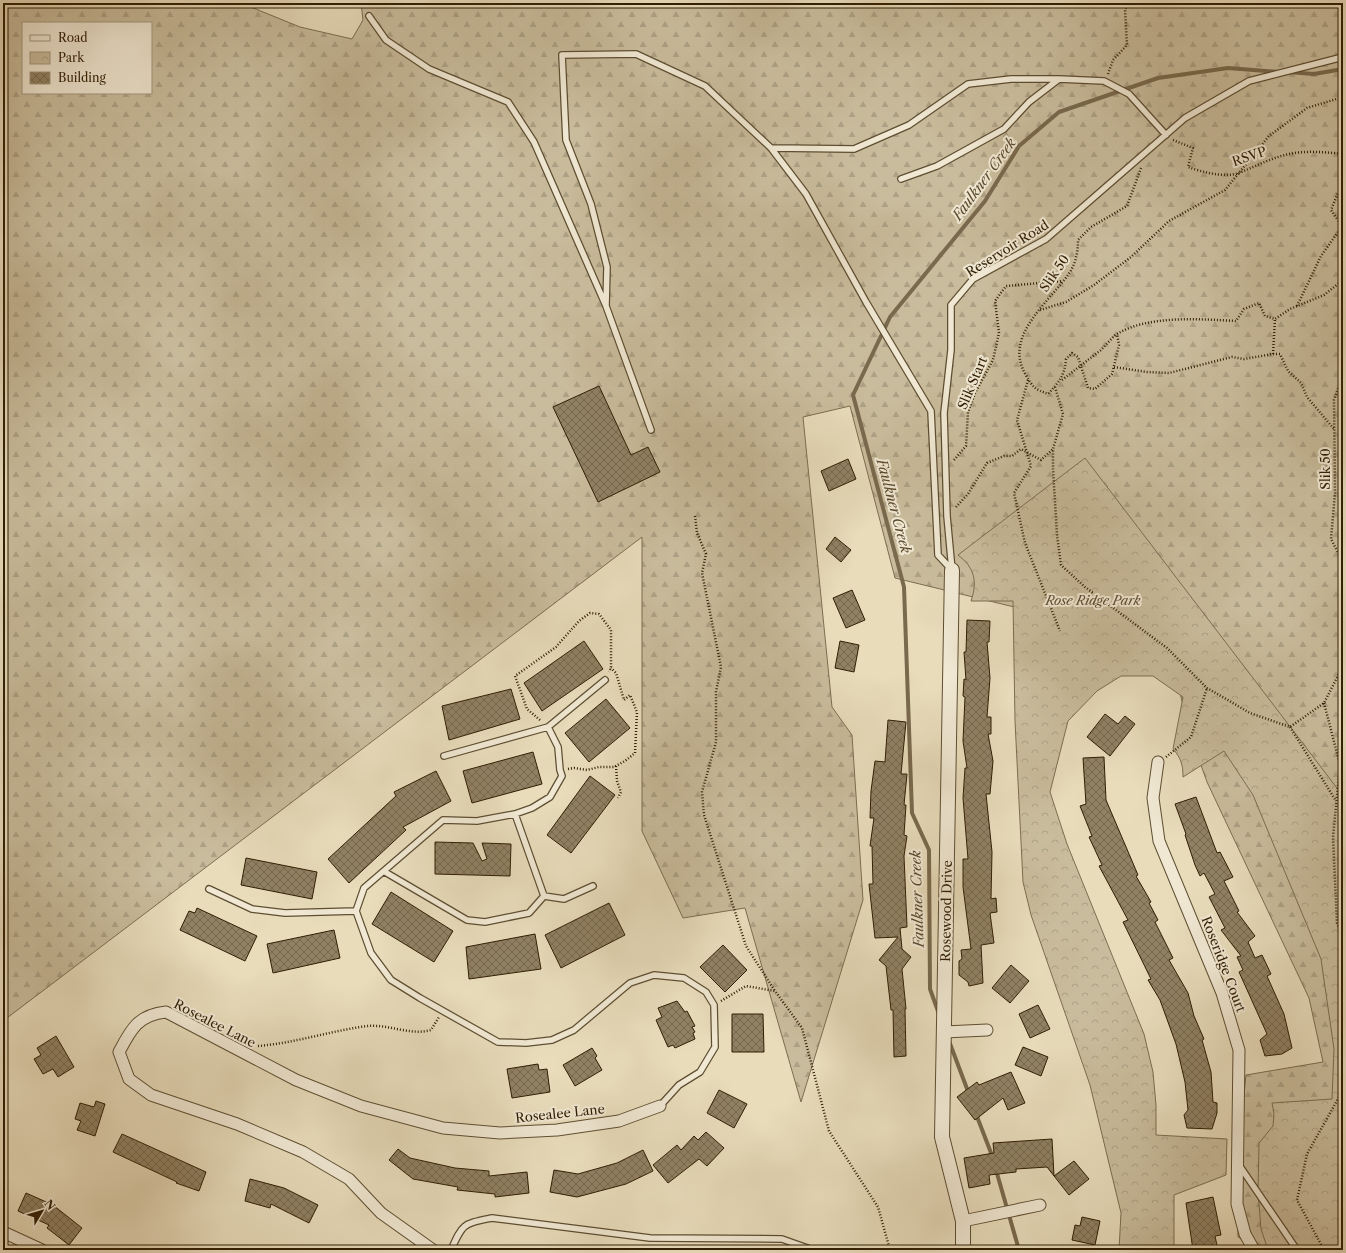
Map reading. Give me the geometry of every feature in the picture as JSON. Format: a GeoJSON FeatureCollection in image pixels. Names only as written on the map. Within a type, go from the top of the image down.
{"type":"FeatureCollection","features":[{"type":"Feature","properties":{"kind":"street","name":"Rosewood Drive"},"geometry":{"type":"LineString","coordinates":[[952,570],[942,1137],[963,1221],[963,1250]]}},
{"type":"Feature","properties":{"kind":"street","name":"Roseridge Court"},"geometry":{"type":"LineString","coordinates":[[1158,762],[1153,798],[1159,841],[1222,993],[1239,1050],[1237,1204],[1245,1234],[1254,1250]]}},
{"type":"Feature","properties":{"kind":"street","name":"Rosealee Lane"},"geometry":{"type":"LineString","coordinates":[[433,1250],[381,1213],[349,1179],[303,1152],[237,1124],[151,1095],[129,1080],[119,1052],[130,1029],[151,1014],[166,1012],[296,1080],[362,1106],[443,1128],[500,1133],[557,1130],[619,1121],[660,1106]]}},
{"type":"Feature","properties":{"kind":"street"},"geometry":{"type":"LineString","coordinates":[[944,1032],[987,1030]]}},
{"type":"Feature","properties":{"kind":"street"},"geometry":{"type":"LineString","coordinates":[[963,1221],[1040,1205]]}},
{"type":"Feature","properties":{"kind":"street"},"geometry":{"type":"LineString","coordinates":[[3,1232],[42,1250]]}},
{"type":"Feature","properties":{"kind":"lane"},"geometry":{"type":"LineString","coordinates":[[368,16],[386,40],[430,69],[508,102],[534,142],[606,306],[652,430]]}},
{"type":"Feature","properties":{"kind":"lane"},"geometry":{"type":"LineString","coordinates":[[606,306],[607,267],[591,204],[566,140],[562,55],[636,54],[705,86],[772,148],[806,194],[866,302],[931,411],[938,555],[952,570]]}},
{"type":"Feature","properties":{"kind":"lane","name":"Reservoir Road"},"geometry":{"type":"LineString","coordinates":[[952,570],[947,516],[944,413],[951,350],[951,305],[973,279],[1046,239],[1185,118],[1249,82],[1343,57]]}},
{"type":"Feature","properties":{"kind":"lane"},"geometry":{"type":"LineString","coordinates":[[901,179],[937,166],[1004,129],[1029,102],[1059,78]]}},
{"type":"Feature","properties":{"kind":"lane"},"geometry":{"type":"LineString","coordinates":[[772,148],[854,149],[909,125],[968,84],[1010,79],[1059,78],[1106,82],[1129,94],[1166,135]]}},
{"type":"Feature","properties":{"kind":"lane"},"geometry":{"type":"LineString","coordinates":[[444,756],[548,727],[605,680]]}},
{"type":"Feature","properties":{"kind":"lane"},"geometry":{"type":"LineString","coordinates":[[548,727],[558,747],[562,776],[550,797],[532,808],[515,814],[477,821],[443,820],[385,872],[364,888],[356,911],[371,953],[391,980],[442,1011],[498,1042],[526,1043],[552,1040],[574,1030],[630,983],[654,975],[684,978],[706,992],[714,1005],[715,1047],[700,1072],[679,1085],[660,1106]]}},
{"type":"Feature","properties":{"kind":"lane"},"geometry":{"type":"LineString","coordinates":[[515,814],[544,896]]}},
{"type":"Feature","properties":{"kind":"lane"},"geometry":{"type":"LineString","coordinates":[[385,872],[467,920],[485,922],[529,913],[544,896]]}},
{"type":"Feature","properties":{"kind":"lane"},"geometry":{"type":"LineString","coordinates":[[544,896],[564,899],[593,886]]}},
{"type":"Feature","properties":{"kind":"lane"},"geometry":{"type":"LineString","coordinates":[[208,889],[252,909],[285,912],[356,911]]}},
{"type":"Feature","properties":{"kind":"lane"},"geometry":{"type":"LineString","coordinates":[[1237,1162],[1297,1250]]}},
{"type":"Feature","properties":{"kind":"lane"},"geometry":{"type":"LineString","coordinates":[[451,1250],[461,1227],[472,1222],[492,1218],[650,1238],[782,1239],[813,1250]]}},
{"type":"Feature","properties":{"kind":"path"},"geometry":{"type":"LineString","coordinates":[[1106,82],[1113,60],[1127,45],[1125,8],[1130,3]]}},
{"type":"Feature","properties":{"kind":"path"},"geometry":{"type":"LineString","coordinates":[[1040,310],[1066,302],[1094,285],[1131,257],[1169,221],[1225,190],[1270,136],[1306,108],[1343,97]]}},
{"type":"Feature","properties":{"kind":"path","name":"RSVP"},"geometry":{"type":"LineString","coordinates":[[1166,135],[1174,141],[1193,148],[1188,167],[1209,174],[1238,173],[1251,166],[1286,154],[1321,152],[1343,154]]}},
{"type":"Feature","properties":{"kind":"path","name":"Slik 50"},"geometry":{"type":"LineString","coordinates":[[1055,387],[1048,394],[1035,390],[1023,371],[1019,356],[1020,342],[1027,327],[1063,281],[1077,257],[1078,240],[1091,227],[1127,206],[1146,152]]}},
{"type":"Feature","properties":{"kind":"path"},"geometry":{"type":"LineString","coordinates":[[1297,306],[1321,256],[1343,226],[1331,210],[1338,193],[1343,188]]}},
{"type":"Feature","properties":{"kind":"path"},"geometry":{"type":"LineString","coordinates":[[1337,802],[1290,727],[1250,713],[1207,688],[1167,648],[1086,587],[1061,565],[1056,528],[1053,449],[1063,414],[1055,387],[1061,380],[1101,350],[1116,334],[1126,328],[1161,321],[1236,321],[1244,309],[1259,303],[1265,316],[1275,319],[1297,306],[1324,295],[1343,280]]}},
{"type":"Feature","properties":{"kind":"path","name":"Slik Start"},"geometry":{"type":"LineString","coordinates":[[945,470],[966,446],[968,412],[975,393],[993,360],[1000,333],[995,301],[1006,286],[1063,281]]}},
{"type":"Feature","properties":{"kind":"path"},"geometry":{"type":"LineString","coordinates":[[1273,354],[1275,319]]}},
{"type":"Feature","properties":{"kind":"path"},"geometry":{"type":"LineString","coordinates":[[1061,380],[1065,371],[1066,359],[1072,353],[1078,357],[1079,366],[1088,388],[1095,388],[1112,374],[1119,345],[1116,334]]}},
{"type":"Feature","properties":{"kind":"path"},"geometry":{"type":"LineString","coordinates":[[1114,367],[1147,372],[1169,373],[1232,357],[1244,359],[1280,354],[1288,371],[1301,383],[1307,397],[1334,429]]}},
{"type":"Feature","properties":{"kind":"path","name":"Slik 50"},"geometry":{"type":"LineString","coordinates":[[1343,374],[1334,400],[1335,493],[1331,539],[1343,562]]}},
{"type":"Feature","properties":{"kind":"path"},"geometry":{"type":"LineString","coordinates":[[1028,379],[1017,420],[1032,466],[1014,493],[1025,543],[1060,631]]}},
{"type":"Feature","properties":{"kind":"path"},"geometry":{"type":"LineString","coordinates":[[947,516],[968,494],[987,463],[1004,456],[1012,456],[1021,449],[1041,460],[1053,449]]}},
{"type":"Feature","properties":{"kind":"path"},"geometry":{"type":"LineString","coordinates":[[695,516],[697,533],[706,554],[702,573],[721,667],[716,692],[716,742],[702,792],[704,815],[746,946],[775,991],[802,1028],[829,1131],[878,1207],[890,1250]]}},
{"type":"Feature","properties":{"kind":"path"},"geometry":{"type":"LineString","coordinates":[[548,727],[527,709],[515,676],[556,647],[578,621],[590,613],[599,614],[611,630],[611,668],[605,680]]}},
{"type":"Feature","properties":{"kind":"path"},"geometry":{"type":"LineString","coordinates":[[1290,727],[1324,702],[1343,666]]}},
{"type":"Feature","properties":{"kind":"path"},"geometry":{"type":"LineString","coordinates":[[560,770],[574,768],[587,770],[599,766],[616,766],[635,753],[637,712],[630,695],[624,700],[616,673],[611,668]]}},
{"type":"Feature","properties":{"kind":"path"},"geometry":{"type":"LineString","coordinates":[[1158,762],[1191,737],[1207,688]]}},
{"type":"Feature","properties":{"kind":"path"},"geometry":{"type":"LineString","coordinates":[[1324,702],[1340,765],[1333,837],[1337,923],[1343,939]]}},
{"type":"Feature","properties":{"kind":"path"},"geometry":{"type":"LineString","coordinates":[[616,766],[617,781],[621,792],[618,798]]}},
{"type":"Feature","properties":{"kind":"path"},"geometry":{"type":"LineString","coordinates":[[714,1005],[746,986],[775,991]]}},
{"type":"Feature","properties":{"kind":"path"},"geometry":{"type":"LineString","coordinates":[[256,1046],[284,1044],[368,1026],[390,1026],[421,1033],[431,1030],[442,1011]]}},
{"type":"Feature","properties":{"kind":"path"},"geometry":{"type":"LineString","coordinates":[[1324,1250],[1297,1200],[1307,1154],[1343,1090]]}},
{"type":"Feature","properties":{"kind":"green space"},"geometry":{"type":"Polygon","coordinates":[[[3,3],[241,3],[300,27],[352,39],[363,20],[361,3],[1343,3],[1343,1250],[1264,1250],[1238,1237],[1237,1162],[1246,1075],[1323,1062],[1309,998],[1207,782],[1191,737],[1176,677],[1080,623],[895,578],[850,406],[803,417],[832,707],[852,735],[863,900],[801,1102],[745,908],[683,918],[642,831],[642,537],[3,1021],[3,3]]]}},
{"type":"Feature","properties":{"kind":"green space","name":"Rose Ridge Park"},"geometry":{"type":"Polygon","coordinates":[[[1085,458],[1343,796],[1343,1250],[1268,1250],[1261,1229],[1258,1191],[1259,1143],[1273,1126],[1274,1114],[1272,1103],[1332,1099],[1334,1049],[1321,959],[1253,795],[1224,751],[1183,777],[1181,762],[1173,749],[1183,697],[1153,676],[1121,676],[1097,691],[1068,721],[1050,792],[1067,844],[1144,1034],[1153,1072],[1156,1105],[1156,1135],[1227,1139],[1226,1175],[1174,1195],[1174,1250],[1119,1250],[1121,1213],[1090,1085],[1031,915],[1023,882],[1015,721],[1013,601],[971,601],[974,587],[973,575],[968,564],[958,555],[1085,458]]]}},
{"type":"Feature","properties":{"kind":"building"},"geometry":{"type":"Polygon","coordinates":[[[599,386],[631,455],[648,447],[660,472],[598,502],[553,407],[599,386]]]}},
{"type":"Feature","properties":{"kind":"building"},"geometry":{"type":"Polygon","coordinates":[[[848,459],[856,479],[829,491],[821,471],[848,459]]]}},
{"type":"Feature","properties":{"kind":"building"},"geometry":{"type":"Polygon","coordinates":[[[835,537],[851,550],[841,562],[826,549],[835,537]]]}},
{"type":"Feature","properties":{"kind":"building"},"geometry":{"type":"Polygon","coordinates":[[[852,590],[865,620],[846,628],[833,598],[852,590]]]}},
{"type":"Feature","properties":{"kind":"building"},"geometry":{"type":"Polygon","coordinates":[[[967,620],[990,621],[989,642],[987,642],[990,678],[987,717],[991,717],[991,734],[988,734],[993,761],[990,794],[986,794],[992,852],[991,899],[996,898],[997,912],[990,913],[994,943],[981,945],[983,983],[969,986],[968,982],[959,975],[959,961],[962,959],[961,950],[971,949],[963,887],[963,859],[968,859],[963,798],[965,768],[967,768],[963,741],[965,697],[963,696],[964,679],[966,680],[964,652],[966,652],[967,620]]]}},
{"type":"Feature","properties":{"kind":"building"},"geometry":{"type":"Polygon","coordinates":[[[584,641],[603,669],[542,711],[524,683],[584,641]]]}},
{"type":"Feature","properties":{"kind":"building"},"geometry":{"type":"Polygon","coordinates":[[[840,641],[859,645],[854,672],[835,668],[840,641]]]}},
{"type":"Feature","properties":{"kind":"building"},"geometry":{"type":"Polygon","coordinates":[[[511,689],[520,719],[449,740],[442,706],[511,689]]]}},
{"type":"Feature","properties":{"kind":"building"},"geometry":{"type":"Polygon","coordinates":[[[606,699],[630,728],[589,762],[565,733],[606,699]]]}},
{"type":"Feature","properties":{"kind":"building"},"geometry":{"type":"Polygon","coordinates":[[[1105,714],[1118,724],[1125,716],[1135,724],[1110,756],[1087,737],[1105,714]]]}},
{"type":"Feature","properties":{"kind":"building"},"geometry":{"type":"Polygon","coordinates":[[[888,720],[906,722],[901,774],[907,774],[904,805],[906,805],[904,835],[907,836],[904,856],[907,927],[900,928],[902,949],[911,957],[902,969],[906,1009],[906,1056],[894,1057],[893,1010],[891,1010],[886,966],[879,960],[898,937],[875,938],[869,884],[873,884],[872,846],[870,846],[874,818],[870,818],[871,791],[875,761],[885,762],[888,720]]]}},
{"type":"Feature","properties":{"kind":"building"},"geometry":{"type":"Polygon","coordinates":[[[533,752],[542,784],[472,803],[463,771],[533,752]]]}},
{"type":"Feature","properties":{"kind":"building"},"geometry":{"type":"Polygon","coordinates":[[[1104,757],[1106,800],[1138,875],[1136,876],[1151,902],[1149,903],[1158,920],[1155,922],[1173,958],[1169,960],[1188,993],[1194,1016],[1204,1039],[1202,1040],[1211,1072],[1213,1102],[1217,1103],[1217,1113],[1212,1129],[1187,1128],[1184,1115],[1188,1110],[1185,1082],[1176,1044],[1160,1000],[1148,980],[1151,979],[1123,922],[1128,920],[1099,866],[1102,865],[1089,837],[1092,836],[1080,806],[1086,804],[1083,758],[1104,757]]]}},
{"type":"Feature","properties":{"kind":"building"},"geometry":{"type":"Polygon","coordinates":[[[436,771],[451,801],[403,827],[406,830],[349,883],[328,859],[396,796],[394,792],[436,771]]]}},
{"type":"Feature","properties":{"kind":"building"},"geometry":{"type":"Polygon","coordinates":[[[590,776],[615,795],[571,853],[547,835],[590,776]]]}},
{"type":"Feature","properties":{"kind":"building"},"geometry":{"type":"Polygon","coordinates":[[[1196,797],[1217,853],[1220,852],[1233,877],[1224,881],[1239,911],[1237,912],[1255,936],[1248,942],[1255,958],[1262,955],[1271,974],[1267,976],[1284,1014],[1292,1048],[1282,1054],[1265,1056],[1260,1040],[1267,1034],[1239,972],[1243,970],[1237,957],[1241,956],[1221,930],[1225,928],[1209,897],[1215,894],[1204,873],[1200,876],[1195,865],[1175,804],[1196,797]]]}},
{"type":"Feature","properties":{"kind":"building"},"geometry":{"type":"Polygon","coordinates":[[[435,842],[473,843],[482,861],[487,859],[482,843],[511,844],[510,876],[435,874],[435,842]]]}},
{"type":"Feature","properties":{"kind":"building"},"geometry":{"type":"Polygon","coordinates":[[[246,858],[317,872],[312,899],[241,885],[246,858]]]}},
{"type":"Feature","properties":{"kind":"building"},"geometry":{"type":"Polygon","coordinates":[[[391,892],[453,931],[434,962],[372,924],[391,892]]]}},
{"type":"Feature","properties":{"kind":"building"},"geometry":{"type":"Polygon","coordinates":[[[609,903],[625,935],[561,968],[545,935],[609,903]]]}},
{"type":"Feature","properties":{"kind":"building"},"geometry":{"type":"Polygon","coordinates":[[[197,908],[257,936],[245,961],[180,930],[189,911],[195,913],[197,908]]]}},
{"type":"Feature","properties":{"kind":"building"},"geometry":{"type":"Polygon","coordinates":[[[334,930],[340,958],[273,973],[267,944],[334,930]]]}},
{"type":"Feature","properties":{"kind":"building"},"geometry":{"type":"Polygon","coordinates":[[[535,934],[541,969],[469,979],[466,947],[535,934]]]}},
{"type":"Feature","properties":{"kind":"building"},"geometry":{"type":"Polygon","coordinates":[[[723,945],[747,970],[725,992],[700,967],[723,945]]]}},
{"type":"Feature","properties":{"kind":"building"},"geometry":{"type":"Polygon","coordinates":[[[1011,965],[1029,981],[1010,1003],[992,988],[1011,965]]]}},
{"type":"Feature","properties":{"kind":"building"},"geometry":{"type":"Polygon","coordinates":[[[677,1001],[685,1012],[687,1011],[695,1026],[692,1027],[695,1032],[693,1033],[695,1039],[675,1048],[673,1045],[668,1047],[656,1020],[662,1017],[658,1008],[677,1001]]]}},
{"type":"Feature","properties":{"kind":"building"},"geometry":{"type":"Polygon","coordinates":[[[1038,1005],[1050,1029],[1030,1038],[1019,1014],[1038,1005]]]}},
{"type":"Feature","properties":{"kind":"building"},"geometry":{"type":"Polygon","coordinates":[[[732,1014],[763,1014],[764,1052],[732,1052],[732,1014]]]}},
{"type":"Feature","properties":{"kind":"building"},"geometry":{"type":"Polygon","coordinates":[[[56,1036],[74,1067],[58,1077],[53,1069],[43,1074],[34,1059],[41,1055],[37,1048],[56,1036]]]}},
{"type":"Feature","properties":{"kind":"building"},"geometry":{"type":"Polygon","coordinates":[[[1023,1047],[1048,1057],[1041,1076],[1015,1065],[1023,1047]]]}},
{"type":"Feature","properties":{"kind":"building"},"geometry":{"type":"Polygon","coordinates":[[[592,1048],[597,1056],[595,1058],[602,1070],[575,1086],[563,1065],[592,1048]]]}},
{"type":"Feature","properties":{"kind":"building"},"geometry":{"type":"Polygon","coordinates":[[[538,1064],[539,1070],[547,1069],[550,1092],[512,1098],[507,1069],[538,1064]]]}},
{"type":"Feature","properties":{"kind":"building"},"geometry":{"type":"Polygon","coordinates":[[[1011,1072],[1025,1103],[1008,1110],[1003,1098],[975,1120],[957,1097],[977,1082],[979,1085],[1011,1072]]]}},
{"type":"Feature","properties":{"kind":"building"},"geometry":{"type":"Polygon","coordinates":[[[719,1090],[747,1104],[734,1128],[707,1113],[719,1090]]]}},
{"type":"Feature","properties":{"kind":"building"},"geometry":{"type":"Polygon","coordinates":[[[96,1101],[105,1104],[95,1136],[77,1130],[81,1121],[75,1119],[80,1103],[94,1107],[96,1101]]]}},
{"type":"Feature","properties":{"kind":"building"},"geometry":{"type":"Polygon","coordinates":[[[706,1132],[724,1148],[707,1166],[699,1159],[668,1183],[653,1165],[677,1145],[681,1150],[694,1136],[698,1140],[706,1132]]]}},
{"type":"Feature","properties":{"kind":"building"},"geometry":{"type":"Polygon","coordinates":[[[122,1134],[206,1172],[199,1191],[176,1183],[177,1182],[113,1152],[122,1134]]]}},
{"type":"Feature","properties":{"kind":"building"},"geometry":{"type":"Polygon","coordinates":[[[1052,1139],[1054,1176],[1047,1167],[1016,1169],[1016,1172],[989,1175],[990,1184],[969,1188],[964,1158],[994,1153],[993,1143],[1052,1139]]]}},
{"type":"Feature","properties":{"kind":"building"},"geometry":{"type":"Polygon","coordinates":[[[398,1149],[410,1158],[455,1168],[489,1171],[489,1176],[527,1172],[529,1193],[495,1197],[495,1194],[457,1190],[458,1187],[413,1179],[389,1160],[398,1149]]]}},
{"type":"Feature","properties":{"kind":"building"},"geometry":{"type":"Polygon","coordinates":[[[643,1150],[653,1171],[626,1184],[577,1197],[550,1192],[554,1170],[578,1174],[617,1163],[643,1150]]]}},
{"type":"Feature","properties":{"kind":"building"},"geometry":{"type":"Polygon","coordinates":[[[1074,1161],[1089,1179],[1069,1195],[1054,1176],[1074,1161]]]}},
{"type":"Feature","properties":{"kind":"building"},"geometry":{"type":"Polygon","coordinates":[[[250,1179],[284,1188],[318,1205],[309,1223],[271,1204],[270,1208],[245,1201],[250,1179]]]}},
{"type":"Feature","properties":{"kind":"building"},"geometry":{"type":"Polygon","coordinates":[[[26,1193],[53,1205],[82,1228],[69,1245],[47,1228],[49,1225],[18,1211],[26,1193]]]}},
{"type":"Feature","properties":{"kind":"building"},"geometry":{"type":"Polygon","coordinates":[[[1213,1197],[1221,1235],[1215,1236],[1218,1250],[1193,1250],[1186,1203],[1213,1197]]]}},
{"type":"Feature","properties":{"kind":"building"},"geometry":{"type":"Polygon","coordinates":[[[1082,1217],[1100,1221],[1095,1245],[1072,1240],[1075,1225],[1080,1226],[1082,1217]]]}},
{"type":"Feature","properties":{"kind":"waterway","name":"Faulkner Creek"},"geometry":{"type":"LineString","coordinates":[[939,1014],[930,989],[929,850],[912,813],[904,587],[853,395],[890,317],[985,201],[1019,146],[1059,112],[1158,78],[1228,68],[1279,72]]}},
{"type":"Feature","properties":{"kind":"waterway","name":"Faulkner Creek"},"geometry":{"type":"LineString","coordinates":[[1288,72],[1314,74],[1343,69]]}},
{"type":"Feature","properties":{"kind":"waterway","name":"Faulkner Creek"},"geometry":{"type":"LineString","coordinates":[[949,1041],[969,1094]]}},
{"type":"Feature","properties":{"kind":"waterway","name":"Faulkner Creek"},"geometry":{"type":"LineString","coordinates":[[976,1114],[993,1158]]}},
{"type":"Feature","properties":{"kind":"waterway","name":"Faulkner Creek"},"geometry":{"type":"LineString","coordinates":[[996,1170],[1019,1250]]}}]}
